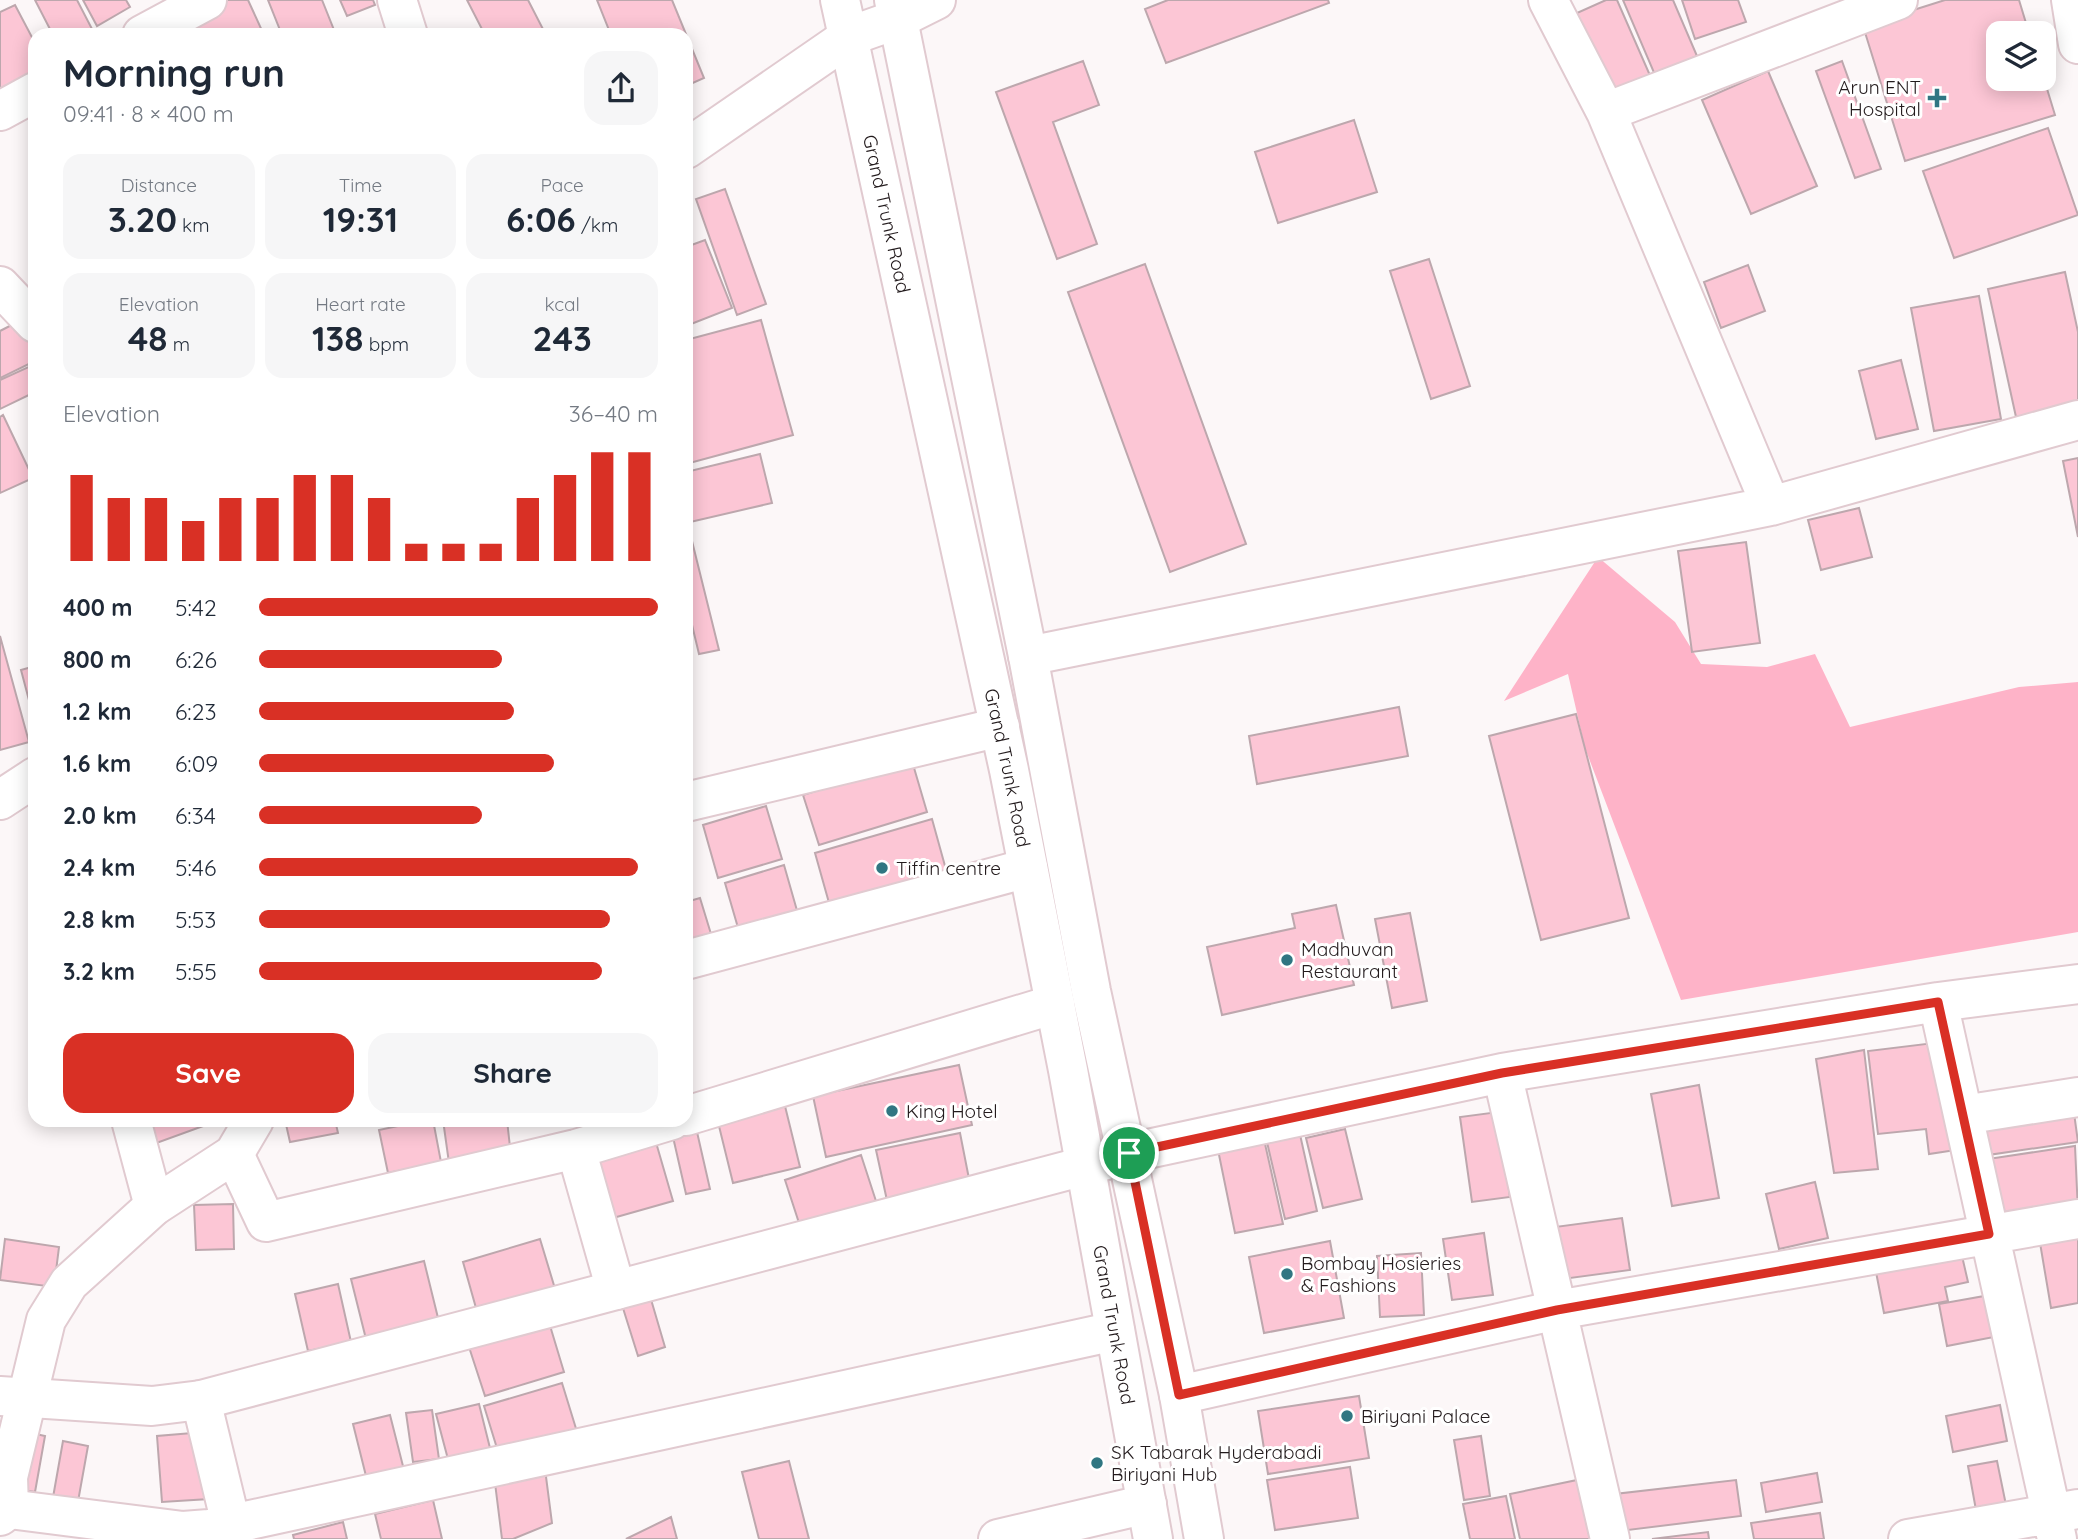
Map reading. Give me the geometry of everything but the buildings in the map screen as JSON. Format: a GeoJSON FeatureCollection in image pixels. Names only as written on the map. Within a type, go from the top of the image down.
{"type":"FeatureCollection","features":[{"type":"Feature","properties":{"kind":"street"},"geometry":{"type":"LineString","coordinates":[[155,28],[207,0]]}},
{"type":"Feature","properties":{"kind":"street"},"geometry":{"type":"LineString","coordinates":[[397,0],[406,28]]}},
{"type":"Feature","properties":{"kind":"street","name":"Grand Trunk Road"},"geometry":{"type":"LineString","coordinates":[[840,0],[1000,727],[1055,1004],[1150,1522]]}},
{"type":"Feature","properties":{"kind":"street"},"geometry":{"type":"LineString","coordinates":[[693,144],[850,36],[896,9],[936,0]]}},
{"type":"Feature","properties":{"kind":"street"},"geometry":{"type":"LineString","coordinates":[[1548,0],[1606,112],[1771,506]]}},
{"type":"Feature","properties":{"kind":"street"},"geometry":{"type":"LineString","coordinates":[[1606,112],[1898,0]]}},
{"type":"Feature","properties":{"kind":"street"},"geometry":{"type":"LineString","coordinates":[[2071,0],[2078,44]]}},
{"type":"Feature","properties":{"kind":"street","name":"Grand Trunk Road"},"geometry":{"type":"LineString","coordinates":[[896,9],[1028,656],[1091,991],[1129,1153],[1179,1395],[1204,1539]]}},
{"type":"Feature","properties":{"kind":"street"},"geometry":{"type":"LineString","coordinates":[[0,111],[28,96]]}},
{"type":"Feature","properties":{"kind":"street"},"geometry":{"type":"LineString","coordinates":[[0,286],[28,316]]}},
{"type":"Feature","properties":{"kind":"street"},"geometry":{"type":"LineString","coordinates":[[1028,656],[1771,506],[2078,420]]}},
{"type":"Feature","properties":{"kind":"street"},"geometry":{"type":"LineString","coordinates":[[693,800],[1000,727]]}},
{"type":"Feature","properties":{"kind":"street"},"geometry":{"type":"LineString","coordinates":[[0,800],[28,782]]}},
{"type":"Feature","properties":{"kind":"street"},"geometry":{"type":"LineString","coordinates":[[693,958],[1028,868]]}},
{"type":"Feature","properties":{"kind":"street"},"geometry":{"type":"LineString","coordinates":[[14,1398],[152,1406],[201,1400],[1129,1153],[1502,1073],[1938,1002],[2078,984]]}},
{"type":"Feature","properties":{"kind":"street"},"geometry":{"type":"LineString","coordinates":[[1908,1539],[2062,1521],[1989,1234],[1938,1002]]}},
{"type":"Feature","properties":{"kind":"street"},"geometry":{"type":"LineString","coordinates":[[693,1114],[1055,1004]]}},
{"type":"Feature","properties":{"kind":"street"},"geometry":{"type":"LineString","coordinates":[[1502,1073],[1610,1539]]}},
{"type":"Feature","properties":{"kind":"street"},"geometry":{"type":"LineString","coordinates":[[1963,1115],[2078,1097]]}},
{"type":"Feature","properties":{"kind":"street"},"geometry":{"type":"LineString","coordinates":[[133,1127],[154,1206]]}},
{"type":"Feature","properties":{"kind":"street"},"geometry":{"type":"LineString","coordinates":[[250,1127],[234,1154],[154,1206],[69,1283],[55,1302],[14,1398],[4,1513],[183,1531],[217,1531],[1115,1331]]}},
{"type":"Feature","properties":{"kind":"street"},"geometry":{"type":"LineString","coordinates":[[234,1154],[266,1222],[576,1149],[649,1127]]}},
{"type":"Feature","properties":{"kind":"street"},"geometry":{"type":"LineString","coordinates":[[576,1149],[616,1290]]}},
{"type":"Feature","properties":{"kind":"street"},"geometry":{"type":"LineString","coordinates":[[1179,1395],[1557,1310],[2078,1219]]}},
{"type":"Feature","properties":{"kind":"street"},"geometry":{"type":"LineString","coordinates":[[201,1400],[217,1531]]}},
{"type":"Feature","properties":{"kind":"street"},"geometry":{"type":"LineString","coordinates":[[998,1539],[1150,1522]]}},
{"type":"Feature","properties":{"kind":"shaded area"},"geometry":{"type":"Polygon","coordinates":[[[1598,557],[1675,622],[1701,664],[1767,667],[1815,654],[1850,727],[2019,687],[2078,682],[2078,932],[1681,1000],[1585,748],[1568,674],[1504,701],[1598,557]]]}},
{"type":"Feature","properties":{"kind":"place","name":"Arun ENT Hospital"},"geometry":{"type":"Point","coordinates":[1937,98]}},
{"type":"Feature","properties":{"kind":"place","name":"Tiffin centre"},"geometry":{"type":"Point","coordinates":[882,868]}},
{"type":"Feature","properties":{"kind":"place","name":"Madhuvan Restaurant"},"geometry":{"type":"Point","coordinates":[1287,960]}},
{"type":"Feature","properties":{"kind":"place","name":"King Hotel"},"geometry":{"type":"Point","coordinates":[892,1111]}},
{"type":"Feature","properties":{"kind":"place","name":"Bombay Hosieries & Fashions"},"geometry":{"type":"Point","coordinates":[1287,1274]}},
{"type":"Feature","properties":{"kind":"place","name":"Biriyani Palace"},"geometry":{"type":"Point","coordinates":[1347,1416]}},
{"type":"Feature","properties":{"kind":"place","name":"SK Tabarak Hyderabadi Biriyani Hub"},"geometry":{"type":"Point","coordinates":[1097,1463]}},
{"type":"Feature","properties":{"kind":"route"},"geometry":{"type":"LineString","coordinates":[[1938,1002],[1989,1234],[1557,1310],[1179,1395],[1129,1153],[1502,1073],[1938,1002]]}}]}
